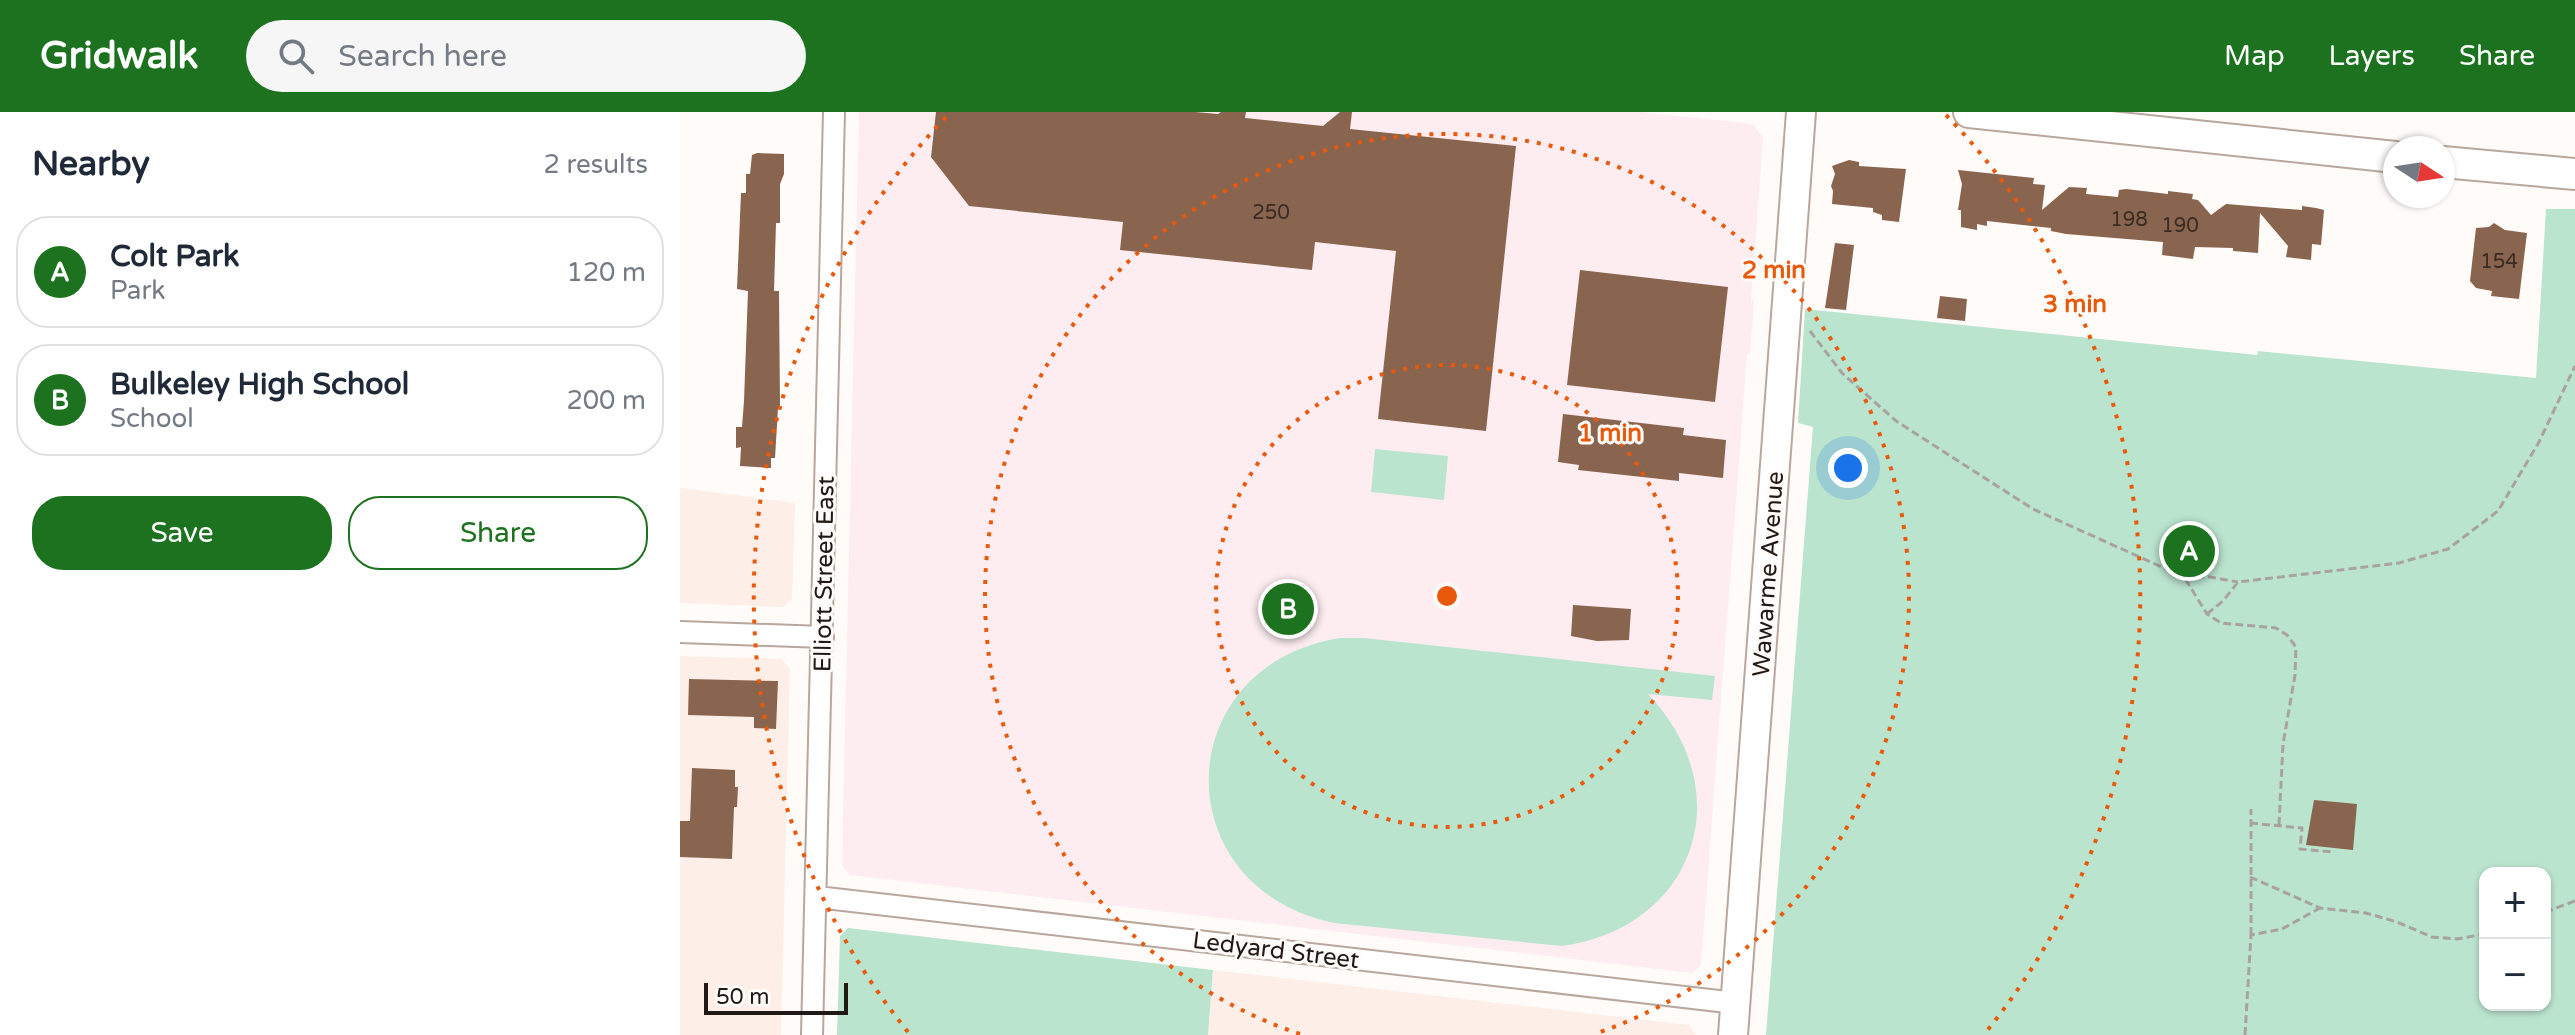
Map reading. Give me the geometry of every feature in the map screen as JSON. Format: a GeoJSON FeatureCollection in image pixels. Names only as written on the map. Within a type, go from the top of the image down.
{"type":"FeatureCollection","features":[{"type":"Feature","properties":{"kind":"main road"},"geometry":{"type":"LineString","coordinates":[[1969,112],[2113,120],[2383,155]]}},
{"type":"Feature","properties":{"kind":"main road"},"geometry":{"type":"LineString","coordinates":[[2455,163],[2575,174]]}},
{"type":"Feature","properties":{"kind":"street","name":"Elliott Street East"},"geometry":{"type":"LineString","coordinates":[[812,1035],[834,112]]}},
{"type":"Feature","properties":{"kind":"street","name":"Wawarme Avenue"},"geometry":{"type":"LineString","coordinates":[[1733,1035],[1801,112]]}},
{"type":"Feature","properties":{"kind":"street"},"geometry":{"type":"LineString","coordinates":[[680,632],[823,637]]}},
{"type":"Feature","properties":{"kind":"street","name":"Ledyard Street"},"geometry":{"type":"LineString","coordinates":[[817,897],[1736,1003]]}},
{"type":"Feature","properties":{"kind":"path"},"geometry":{"type":"LineString","coordinates":[[1809,330],[1842,373],[1896,421],[2033,509],[2184,577],[2238,582],[2399,563],[2448,549],[2498,511],[2539,442],[2575,366]]}},
{"type":"Feature","properties":{"kind":"path"},"geometry":{"type":"LineString","coordinates":[[2184,577],[2207,614],[2221,623],[2276,628],[2287,635],[2296,647],[2295,675],[2283,744],[2279,825]]}},
{"type":"Feature","properties":{"kind":"path"},"geometry":{"type":"LineString","coordinates":[[2207,614],[2223,601],[2238,582]]}},
{"type":"Feature","properties":{"kind":"path"},"geometry":{"type":"LineString","coordinates":[[2245,1035],[2251,935],[2251,809]]}},
{"type":"Feature","properties":{"kind":"path"},"geometry":{"type":"LineString","coordinates":[[2250,823],[2302,828],[2300,849],[2332,852]]}},
{"type":"Feature","properties":{"kind":"path"},"geometry":{"type":"LineString","coordinates":[[2250,877],[2320,908],[2366,913],[2432,937],[2457,939],[2479,935]]}},
{"type":"Feature","properties":{"kind":"path"},"geometry":{"type":"LineString","coordinates":[[2551,910],[2575,901]]}},
{"type":"Feature","properties":{"kind":"path"},"geometry":{"type":"LineString","coordinates":[[2251,935],[2282,929],[2320,908]]}},
{"type":"Feature","properties":{"kind":"shaded area"},"geometry":{"type":"Polygon","coordinates":[[[859,112],[1640,112],[1753,124],[1763,138],[1751,300],[1754,301],[1750,354],[1747,354],[1701,965],[1693,973],[850,875],[842,865],[859,112]]]}},
{"type":"Feature","properties":{"kind":"shaded area"},"geometry":{"type":"Polygon","coordinates":[[[680,488],[795,503],[792,598],[783,607],[680,603],[680,488]]]}},
{"type":"Feature","properties":{"kind":"shaded area"},"geometry":{"type":"Polygon","coordinates":[[[680,656],[782,659],[790,669],[781,1035],[680,1035],[680,656]]]}},
{"type":"Feature","properties":{"kind":"shaded area"},"geometry":{"type":"Polygon","coordinates":[[[1213,970],[1689,1025],[1696,1035],[1208,1035],[1213,970]]]}},
{"type":"Feature","properties":{"kind":"green space"},"geometry":{"type":"Polygon","coordinates":[[[2546,209],[2575,209],[2575,1035],[1766,1035],[1813,427],[1798,423],[1805,309],[2257,355],[2258,351],[2536,378],[2546,209]]]}},
{"type":"Feature","properties":{"kind":"green space"},"geometry":{"type":"Polygon","coordinates":[[[1375,449],[1448,456],[1444,500],[1371,492],[1375,449]]]}},
{"type":"Feature","properties":{"kind":"green space"},"geometry":{"type":"Polygon","coordinates":[[[1340,638],[1364,638],[1715,676],[1712,700],[1648,694],[1677,732],[1693,772],[1697,811],[1690,849],[1673,883],[1645,912],[1608,934],[1562,946],[1334,923],[1278,902],[1239,867],[1216,824],[1209,777],[1218,731],[1243,689],[1284,657],[1340,638]]]}},
{"type":"Feature","properties":{"kind":"green space"},"geometry":{"type":"Polygon","coordinates":[[[848,928],[1213,970],[1208,1035],[837,1035],[840,936],[848,928]]]}},
{"type":"Feature","properties":{"kind":"building"},"geometry":{"type":"Polygon","coordinates":[[[936,112],[1246,112],[1245,118],[1323,126],[1340,112],[1352,112],[1350,129],[1516,146],[1486,431],[1378,419],[1396,251],[1315,242],[1312,270],[1120,250],[1123,222],[969,206],[931,157],[936,112]]]}},
{"type":"Feature","properties":{"kind":"building"},"geometry":{"type":"Polygon","coordinates":[[[784,154],[780,223],[776,223],[774,291],[779,291],[780,409],[775,458],[771,458],[771,468],[740,466],[741,447],[736,448],[736,427],[742,427],[744,401],[748,291],[737,289],[741,193],[746,193],[746,174],[750,174],[752,155],[784,154]]]}},
{"type":"Feature","properties":{"kind":"building"},"geometry":{"type":"Polygon","coordinates":[[[1849,160],[1859,162],[1859,166],[1906,169],[1899,222],[1882,220],[1882,215],[1873,212],[1873,208],[1832,204],[1831,186],[1835,174],[1832,166],[1849,160]]]}},
{"type":"Feature","properties":{"kind":"building"},"geometry":{"type":"Polygon","coordinates":[[[1958,170],[2034,178],[2033,184],[2045,185],[2042,210],[2069,187],[2087,188],[2086,194],[2118,197],[2119,190],[2126,189],[2193,194],[2192,199],[2198,200],[2211,215],[2226,204],[2302,210],[2302,206],[2316,208],[2324,210],[2321,245],[2312,244],[2311,260],[2286,257],[2288,246],[2260,213],[2258,253],[2233,251],[2233,248],[2195,247],[2193,259],[2162,255],[2163,242],[2066,234],[2051,231],[2051,228],[1987,221],[1987,226],[1977,224],[1977,230],[1961,227],[1961,210],[1958,210],[1962,184],[1958,170]]]}},
{"type":"Feature","properties":{"kind":"building"},"geometry":{"type":"Polygon","coordinates":[[[2494,223],[2505,230],[2527,233],[2519,299],[2491,296],[2492,291],[2476,288],[2470,281],[2476,228],[2489,227],[2494,223]]]}},
{"type":"Feature","properties":{"kind":"building"},"geometry":{"type":"Polygon","coordinates":[[[1835,243],[1854,245],[1846,310],[1825,308],[1835,243]]]}},
{"type":"Feature","properties":{"kind":"building"},"geometry":{"type":"Polygon","coordinates":[[[1580,270],[1728,287],[1715,402],[1567,385],[1580,270]]]}},
{"type":"Feature","properties":{"kind":"building"},"geometry":{"type":"Polygon","coordinates":[[[1940,296],[1967,299],[1965,321],[1937,318],[1940,296]]]}},
{"type":"Feature","properties":{"kind":"building"},"geometry":{"type":"Polygon","coordinates":[[[1563,414],[1684,428],[1683,435],[1726,440],[1723,478],[1679,473],[1679,481],[1578,470],[1579,465],[1558,462],[1563,414]]]}},
{"type":"Feature","properties":{"kind":"building"},"geometry":{"type":"Polygon","coordinates":[[[1573,605],[1631,609],[1629,640],[1597,641],[1571,636],[1573,605]]]}},
{"type":"Feature","properties":{"kind":"building"},"geometry":{"type":"Polygon","coordinates":[[[689,679],[778,681],[776,729],[754,728],[754,717],[688,715],[689,679]]]}},
{"type":"Feature","properties":{"kind":"building"},"geometry":{"type":"Polygon","coordinates":[[[692,768],[735,770],[735,787],[738,787],[732,859],[680,857],[680,821],[690,821],[692,768]]]}},
{"type":"Feature","properties":{"kind":"building"},"geometry":{"type":"Polygon","coordinates":[[[2314,800],[2357,804],[2353,850],[2306,845],[2314,800]]]}},
{"type":"Feature","properties":{"kind":"place","name":"Colt Park"},"geometry":{"type":"Point","coordinates":[2189,551]}},
{"type":"Feature","properties":{"kind":"place","name":"Bulkeley High School"},"geometry":{"type":"Point","coordinates":[1288,609]}}]}
